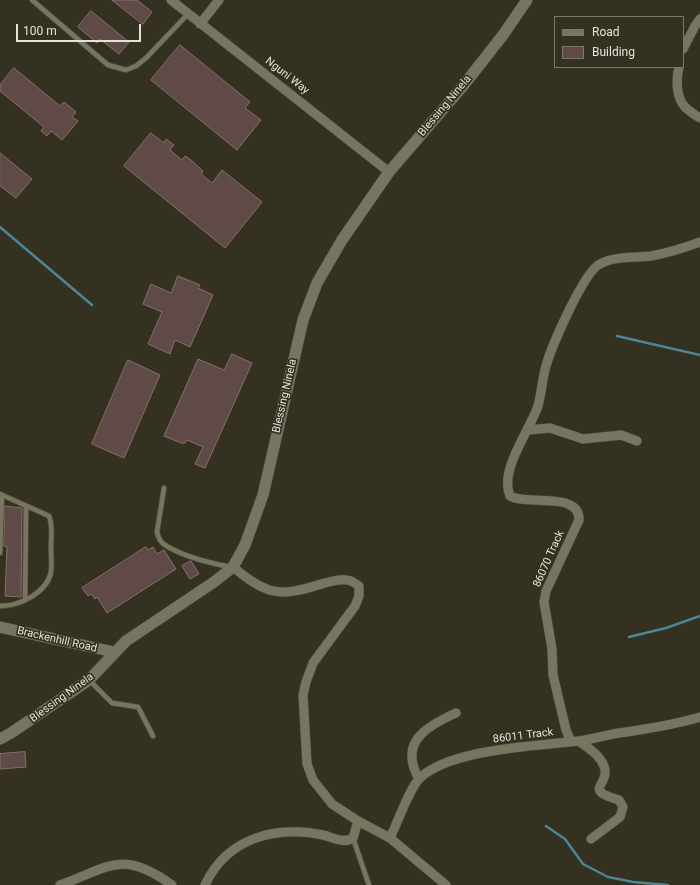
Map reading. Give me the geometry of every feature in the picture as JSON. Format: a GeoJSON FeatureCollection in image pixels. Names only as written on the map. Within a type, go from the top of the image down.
{"type":"FeatureCollection","features":[{"type":"Feature","properties":{"kind":"street","name":"Nguni Way"},"geometry":{"type":"LineString","coordinates":[[171,0],[389,172]]}},
{"type":"Feature","properties":{"kind":"street"},"geometry":{"type":"LineString","coordinates":[[200,24],[219,0]]}},
{"type":"Feature","properties":{"kind":"street","name":"Blessing Ninela"},"geometry":{"type":"LineString","coordinates":[[0,739],[18,729],[89,680],[126,641],[214,582],[233,567],[245,545],[263,495],[302,320],[317,283],[342,240],[389,172],[463,86],[503,35],[527,0]]}},
{"type":"Feature","properties":{"kind":"street"},"geometry":{"type":"LineString","coordinates":[[684,47],[700,19]]}},
{"type":"Feature","properties":{"kind":"street"},"geometry":{"type":"LineString","coordinates":[[679,68],[678,90],[680,99],[684,107],[700,118]]}},
{"type":"Feature","properties":{"kind":"street"},"geometry":{"type":"LineString","coordinates":[[637,441],[620,435],[583,439],[550,428],[528,430],[538,405],[545,370],[550,356],[577,294],[590,272],[599,264],[611,260],[658,255],[700,242]]}},
{"type":"Feature","properties":{"kind":"street","name":"86070 Track"},"geometry":{"type":"LineString","coordinates":[[528,430],[510,466],[507,489],[510,496],[516,499],[565,502],[573,506],[579,516],[579,520],[546,591],[544,602],[552,648],[553,675],[566,730],[575,742]]}},
{"type":"Feature","properties":{"kind":"street"},"geometry":{"type":"LineString","coordinates":[[233,567],[250,581],[270,590],[289,592],[310,589],[340,580],[352,581],[359,586],[359,596],[355,606],[313,663],[306,682],[303,695],[307,764],[313,780],[332,804],[358,821],[390,838],[446,885]]}},
{"type":"Feature","properties":{"kind":"street","name":"Brackenhill Road"},"geometry":{"type":"LineString","coordinates":[[0,627],[114,652]]}},
{"type":"Feature","properties":{"kind":"street"},"geometry":{"type":"LineString","coordinates":[[419,779],[412,761],[415,743],[423,730],[456,713]]}},
{"type":"Feature","properties":{"kind":"street","name":"86011 Track"},"geometry":{"type":"LineString","coordinates":[[390,838],[414,785],[431,769],[451,760],[486,752],[575,742],[678,724],[700,717]]}},
{"type":"Feature","properties":{"kind":"street"},"geometry":{"type":"LineString","coordinates":[[575,742],[596,755],[604,766],[605,772],[600,785],[602,794],[605,797],[619,800],[623,807],[620,817],[591,840]]}},
{"type":"Feature","properties":{"kind":"street"},"geometry":{"type":"LineString","coordinates":[[205,885],[219,862],[242,845],[258,836],[275,832],[293,831],[324,835],[346,841],[353,838],[358,821]]}},
{"type":"Feature","properties":{"kind":"street"},"geometry":{"type":"LineString","coordinates":[[60,885],[96,869],[121,864],[146,869],[172,885]]}},
{"type":"Feature","properties":{"kind":"lane"},"geometry":{"type":"LineString","coordinates":[[32,0],[108,65],[126,70],[136,66],[146,58],[188,14]]}},
{"type":"Feature","properties":{"kind":"lane"},"geometry":{"type":"LineString","coordinates":[[164,488],[157,532],[159,538],[164,544],[204,561],[233,567]]}},
{"type":"Feature","properties":{"kind":"lane"},"geometry":{"type":"LineString","coordinates":[[0,553],[1,494],[49,516],[51,572],[47,582],[41,589],[18,604],[0,606]]}},
{"type":"Feature","properties":{"kind":"lane"},"geometry":{"type":"LineString","coordinates":[[25,600],[26,506]]}},
{"type":"Feature","properties":{"kind":"lane"},"geometry":{"type":"LineString","coordinates":[[89,680],[114,704],[138,707],[153,736]]}},
{"type":"Feature","properties":{"kind":"lane"},"geometry":{"type":"LineString","coordinates":[[353,838],[369,885]]}},
{"type":"Feature","properties":{"kind":"building"},"geometry":{"type":"Polygon","coordinates":[[[112,0],[137,0],[152,12],[143,24],[112,0]]]}},
{"type":"Feature","properties":{"kind":"building"},"geometry":{"type":"Polygon","coordinates":[[[91,11],[129,42],[119,54],[100,39],[97,43],[78,27],[91,11]]]}},
{"type":"Feature","properties":{"kind":"building"},"geometry":{"type":"Polygon","coordinates":[[[180,45],[250,102],[245,108],[261,120],[237,150],[151,80],[180,45]]]}},
{"type":"Feature","properties":{"kind":"building"},"geometry":{"type":"Polygon","coordinates":[[[14,68],[60,106],[64,102],[76,112],[72,117],[78,121],[62,140],[51,131],[47,136],[41,131],[44,127],[0,91],[0,85],[14,68]]]}},
{"type":"Feature","properties":{"kind":"building"},"geometry":{"type":"Polygon","coordinates":[[[151,133],[164,143],[166,139],[174,145],[170,150],[182,160],[185,156],[191,160],[203,171],[201,174],[212,183],[222,170],[262,202],[225,248],[124,166],[151,133]]]}},
{"type":"Feature","properties":{"kind":"building"},"geometry":{"type":"Polygon","coordinates":[[[0,153],[32,179],[16,198],[0,186],[0,153]]]}},
{"type":"Feature","properties":{"kind":"building"},"geometry":{"type":"Polygon","coordinates":[[[178,276],[200,285],[198,288],[213,295],[190,347],[175,340],[170,354],[148,344],[162,312],[143,304],[151,284],[171,293],[178,276]]]}},
{"type":"Feature","properties":{"kind":"building"},"geometry":{"type":"Polygon","coordinates":[[[232,354],[252,363],[205,468],[195,464],[203,447],[187,440],[185,443],[181,443],[164,436],[198,359],[224,370],[232,354]]]}},
{"type":"Feature","properties":{"kind":"building"},"geometry":{"type":"Polygon","coordinates":[[[128,360],[160,375],[124,458],[92,444],[128,360]]]}},
{"type":"Feature","properties":{"kind":"building"},"geometry":{"type":"Polygon","coordinates":[[[5,506],[22,508],[21,597],[5,596],[7,547],[4,546],[5,506]]]}},
{"type":"Feature","properties":{"kind":"building"},"geometry":{"type":"Polygon","coordinates":[[[146,547],[148,550],[153,547],[157,554],[164,550],[176,569],[107,613],[97,597],[95,599],[91,594],[88,596],[82,588],[146,547]]]}},
{"type":"Feature","properties":{"kind":"building"},"geometry":{"type":"Polygon","coordinates":[[[191,561],[199,574],[190,579],[182,566],[191,561]]]}},
{"type":"Feature","properties":{"kind":"building"},"geometry":{"type":"Polygon","coordinates":[[[25,752],[26,767],[0,769],[0,754],[25,752]]]}},
{"type":"Feature","properties":{"kind":"waterway"},"geometry":{"type":"LineString","coordinates":[[0,227],[92,305]]}},
{"type":"Feature","properties":{"kind":"waterway"},"geometry":{"type":"LineString","coordinates":[[617,336],[700,355]]}},
{"type":"Feature","properties":{"kind":"waterway"},"geometry":{"type":"LineString","coordinates":[[629,637],[666,628],[700,616]]}},
{"type":"Feature","properties":{"kind":"waterway"},"geometry":{"type":"LineString","coordinates":[[546,826],[565,839],[583,864],[608,877],[633,882],[668,885]]}}]}
